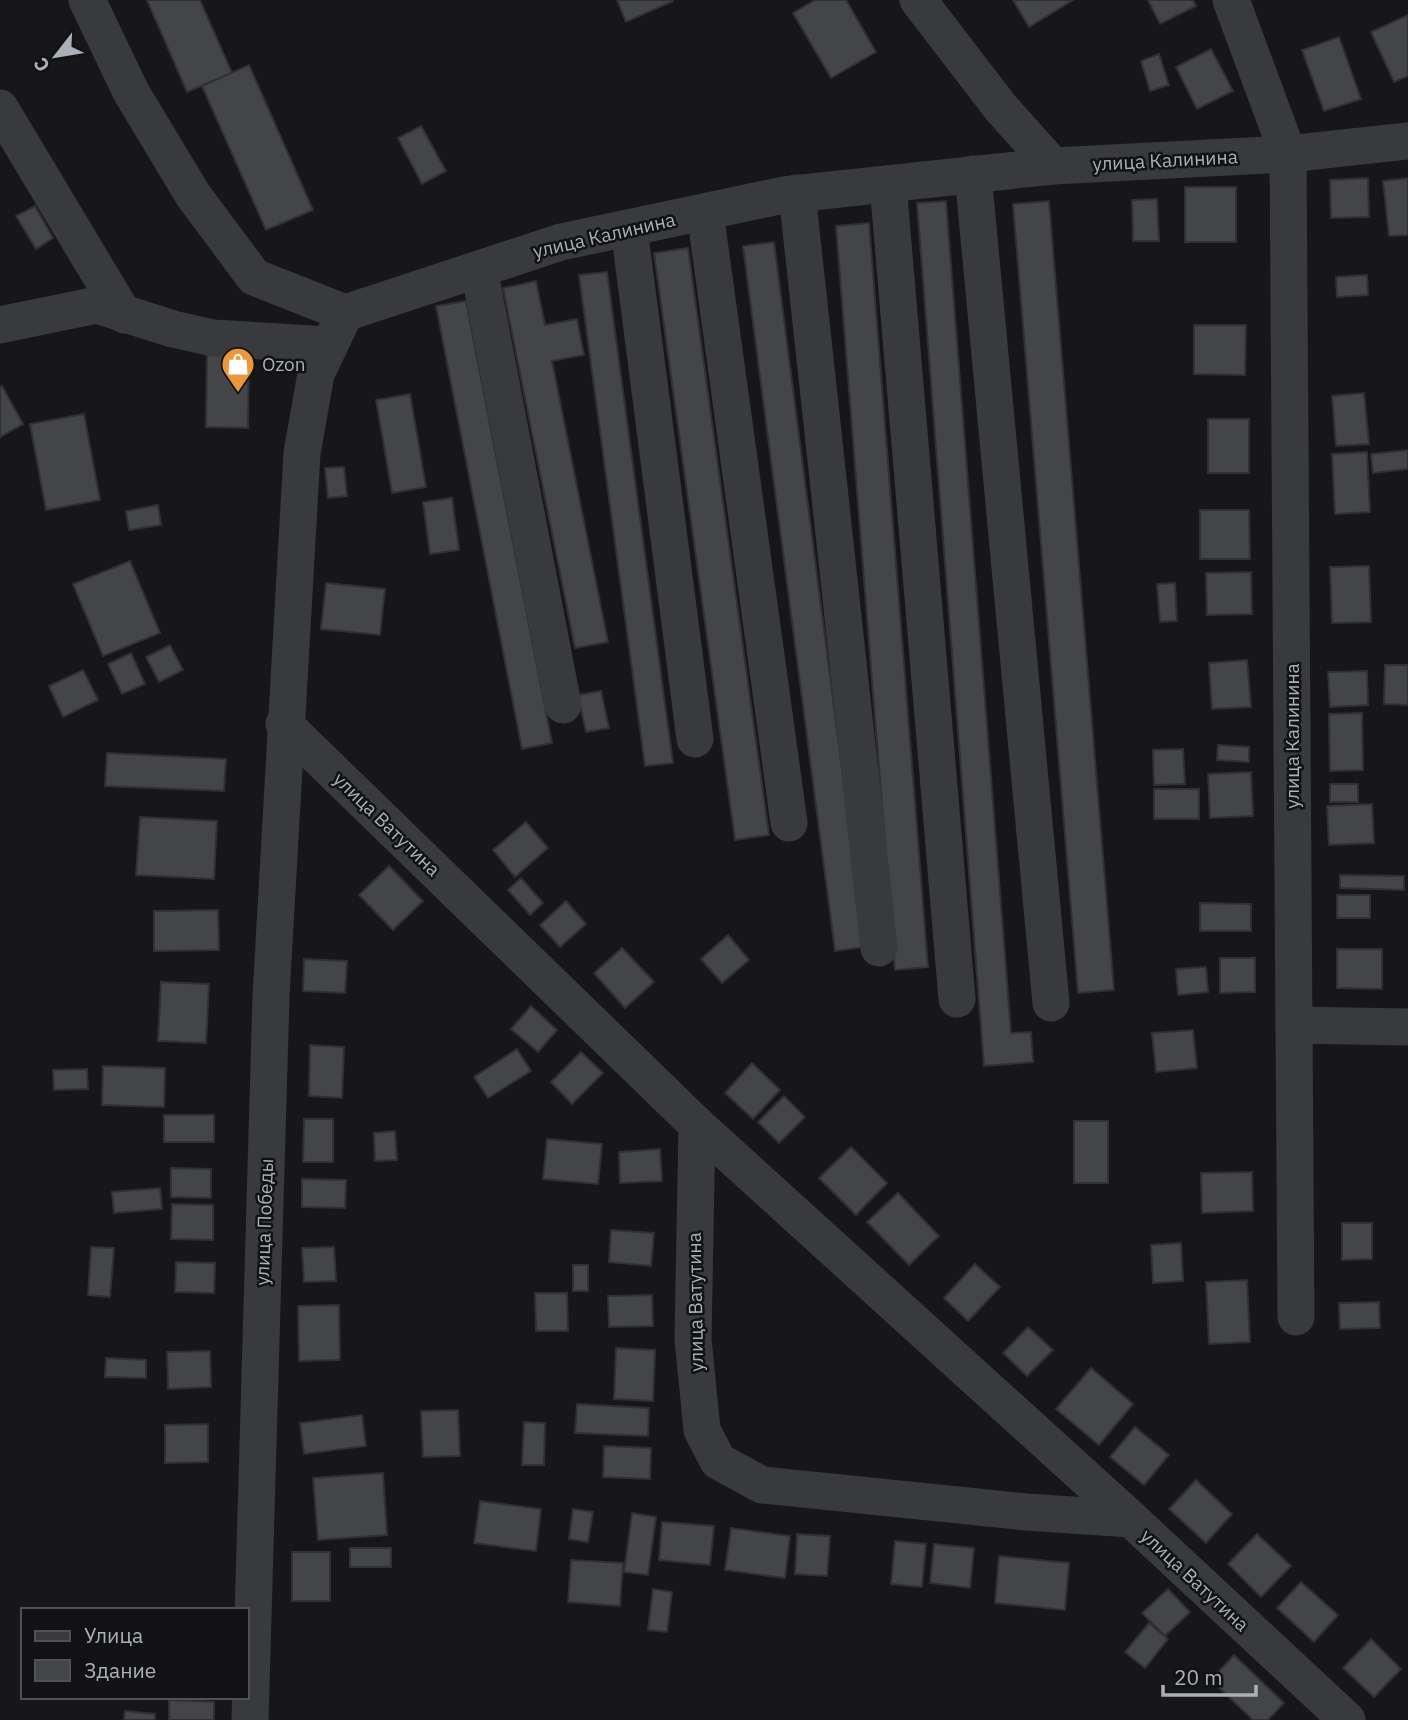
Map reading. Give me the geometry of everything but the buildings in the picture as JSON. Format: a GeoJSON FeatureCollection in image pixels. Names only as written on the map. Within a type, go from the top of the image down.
{"type":"FeatureCollection","features":[{"type":"Feature","properties":{"kind":"street"},"geometry":{"type":"LineString","coordinates":[[88,0],[131,92],[193,195],[254,277],[345,313],[316,374],[302,453],[284,724]]}},
{"type":"Feature","properties":{"kind":"street"},"geometry":{"type":"LineString","coordinates":[[918,0],[1001,108],[1053,166]]}},
{"type":"Feature","properties":{"kind":"street","name":"улица Калинина"},"geometry":{"type":"LineString","coordinates":[[1231,0],[1289,154],[1296,1317]]}},
{"type":"Feature","properties":{"kind":"street"},"geometry":{"type":"LineString","coordinates":[[0,108],[124,315]]}},
{"type":"Feature","properties":{"kind":"street","name":"улица Калинина"},"geometry":{"type":"LineString","coordinates":[[345,313],[561,242],[797,193],[1053,166],[1289,154],[1408,141]]}},
{"type":"Feature","properties":{"kind":"street"},"geometry":{"type":"LineString","coordinates":[[973,174],[1051,1003]]}},
{"type":"Feature","properties":{"kind":"street"},"geometry":{"type":"LineString","coordinates":[[888,184],[957,999]]}},
{"type":"Feature","properties":{"kind":"street"},"geometry":{"type":"LineString","coordinates":[[797,193],[879,948]]}},
{"type":"Feature","properties":{"kind":"street"},"geometry":{"type":"LineString","coordinates":[[705,212],[789,823]]}},
{"type":"Feature","properties":{"kind":"street"},"geometry":{"type":"LineString","coordinates":[[629,228],[695,739]]}},
{"type":"Feature","properties":{"kind":"street"},"geometry":{"type":"LineString","coordinates":[[479,269],[562,705]]}},
{"type":"Feature","properties":{"kind":"street"},"geometry":{"type":"LineString","coordinates":[[0,325],[97,305],[124,315],[213,338],[329,345]]}},
{"type":"Feature","properties":{"kind":"street","name":"улица Ватутина"},"geometry":{"type":"LineString","coordinates":[[284,724],[697,1125],[693,1339],[702,1430],[718,1461],[762,1485],[1027,1512],[1131,1519],[1347,1720]]}},
{"type":"Feature","properties":{"kind":"street","name":"улица Победы"},"geometry":{"type":"LineString","coordinates":[[250,1720],[271,996],[284,724]]}},
{"type":"Feature","properties":{"kind":"street"},"geometry":{"type":"LineString","coordinates":[[1294,1024],[1408,1027]]}},
{"type":"Feature","properties":{"kind":"street"},"geometry":{"type":"LineString","coordinates":[[697,1125],[1131,1519]]}},
{"type":"Feature","properties":{"kind":"place","name":"Ozon"},"geometry":{"type":"Point","coordinates":[238,394]}}]}
